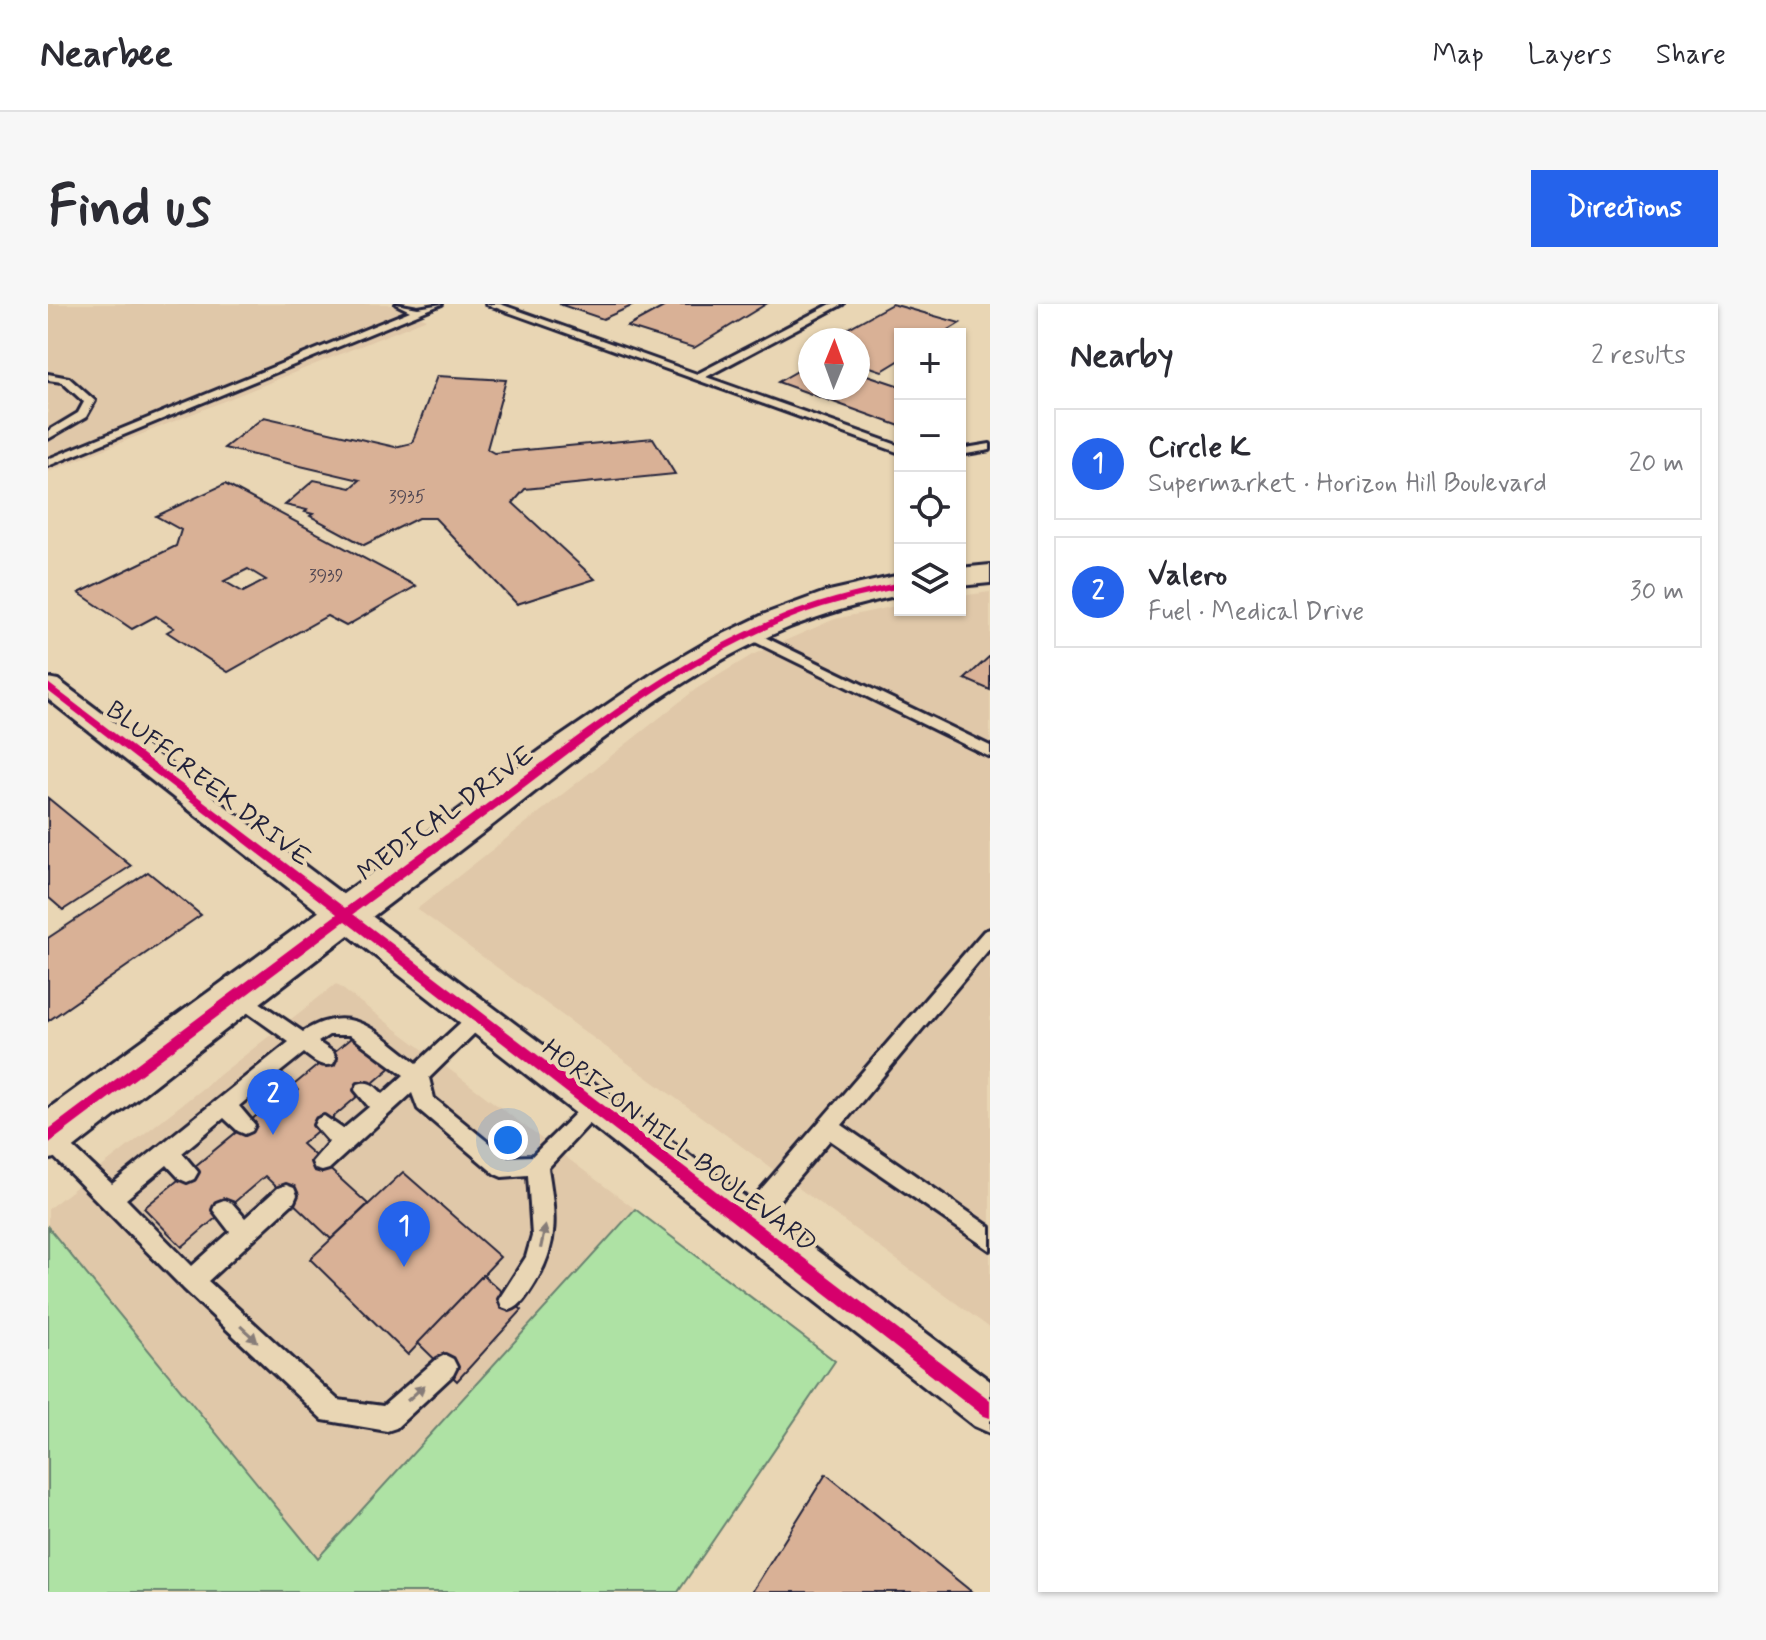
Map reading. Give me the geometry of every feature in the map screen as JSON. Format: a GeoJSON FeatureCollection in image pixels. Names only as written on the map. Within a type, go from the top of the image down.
{"type":"FeatureCollection","features":[{"type":"Feature","properties":{"kind":"street"},"geometry":{"type":"LineString","coordinates":[[966,576],[990,574]]}},
{"type":"Feature","properties":{"kind":"street","name":"MEDICAL DRIVE"},"geometry":{"type":"LineString","coordinates":[[48,1138],[344,915],[666,679],[746,632],[791,613],[860,592],[894,586]]}},
{"type":"Feature","properties":{"kind":"street","name":"BLUFFCREEK DRIVE"},"geometry":{"type":"LineString","coordinates":[[48,686],[344,915]]}},
{"type":"Feature","properties":{"kind":"street","name":"HORIZON HILL BOULEVARD"},"geometry":{"type":"LineString","coordinates":[[344,915],[990,1410]]}},
{"type":"Feature","properties":{"kind":"lane"},"geometry":{"type":"LineString","coordinates":[[401,304],[418,311]]}},
{"type":"Feature","properties":{"kind":"lane"},"geometry":{"type":"LineString","coordinates":[[48,463],[437,304]]}},
{"type":"Feature","properties":{"kind":"lane"},"geometry":{"type":"LineString","coordinates":[[491,304],[894,448]]}},
{"type":"Feature","properties":{"kind":"lane"},"geometry":{"type":"LineString","coordinates":[[697,378],[838,304]]}},
{"type":"Feature","properties":{"kind":"lane"},"geometry":{"type":"LineString","coordinates":[[48,377],[65,380],[90,401],[82,415],[48,436]]}},
{"type":"Feature","properties":{"kind":"lane"},"geometry":{"type":"LineString","coordinates":[[966,451],[990,447]]}},
{"type":"Feature","properties":{"kind":"lane"},"geometry":{"type":"LineString","coordinates":[[746,632],[990,752]]}},
{"type":"Feature","properties":{"kind":"lane"},"geometry":{"type":"LineString","coordinates":[[746,1223],[990,936]]}},
{"type":"Feature","properties":{"kind":"lane"},"geometry":{"type":"LineString","coordinates":[[237,995],[326,1058]]}},
{"type":"Feature","properties":{"kind":"lane"},"geometry":{"type":"LineString","coordinates":[[322,1162],[478,1018]]}},
{"type":"Feature","properties":{"kind":"lane"},"geometry":{"type":"LineString","coordinates":[[111,1198],[265,1072],[326,1027],[354,1027],[418,1075],[425,1103],[502,1167],[537,1165],[595,1107]]}},
{"type":"Feature","properties":{"kind":"lane"},"geometry":{"type":"LineString","coordinates":[[265,1072],[286,1091]]}},
{"type":"Feature","properties":{"kind":"lane"},"geometry":{"type":"LineString","coordinates":[[365,1090],[383,1107]]}},
{"type":"Feature","properties":{"kind":"lane"},"geometry":{"type":"LineString","coordinates":[[224,1105],[245,1125]]}},
{"type":"Feature","properties":{"kind":"lane"},"geometry":{"type":"LineString","coordinates":[[324,1125],[344,1143]]}},
{"type":"Feature","properties":{"kind":"lane"},"geometry":{"type":"LineString","coordinates":[[828,1127],[990,1240]]}},
{"type":"Feature","properties":{"kind":"lane"},"geometry":{"type":"LineString","coordinates":[[48,1138],[192,1281],[332,1411],[387,1419],[445,1367]]}},
{"type":"Feature","properties":{"kind":"lane"},"geometry":{"type":"LineString","coordinates":[[168,1152],[187,1172]]}},
{"type":"Feature","properties":{"kind":"lane"},"geometry":{"type":"LineString","coordinates":[[510,1299],[531,1273],[547,1231],[537,1165]]}},
{"type":"Feature","properties":{"kind":"lane"},"geometry":{"type":"LineString","coordinates":[[192,1281],[286,1195]]}},
{"type":"Feature","properties":{"kind":"lane"},"geometry":{"type":"LineString","coordinates":[[224,1210],[245,1233]]}},
{"type":"Feature","properties":{"kind":"shaded area"},"geometry":{"type":"Polygon","coordinates":[[[48,304],[388,304],[427,319],[48,472],[48,304]]]}},
{"type":"Feature","properties":{"kind":"shaded area"},"geometry":{"type":"Polygon","coordinates":[[[990,592],[990,1328],[417,909],[696,689],[752,655],[835,619],[894,606],[894,616],[966,616],[966,595],[990,592]]]}},
{"type":"Feature","properties":{"kind":"shaded area"},"geometry":{"type":"Polygon","coordinates":[[[336,984],[635,1209],[318,1558],[48,1227],[48,1209],[336,984]]]}},
{"type":"Feature","properties":{"kind":"green space"},"geometry":{"type":"Polygon","coordinates":[[[635,1209],[835,1361],[678,1592],[48,1592],[48,1227],[318,1558],[635,1209]]]}},
{"type":"Feature","properties":{"kind":"building"},"geometry":{"type":"Polygon","coordinates":[[[559,304],[636,304],[603,319],[559,304]]]}},
{"type":"Feature","properties":{"kind":"building"},"geometry":{"type":"Polygon","coordinates":[[[669,304],[766,304],[694,348],[627,327],[669,304]]]}},
{"type":"Feature","properties":{"kind":"building"},"geometry":{"type":"Polygon","coordinates":[[[892,304],[960,323],[952,328],[894,328],[894,364],[882,371],[870,367],[870,328],[849,328],[892,304]]]}},
{"type":"Feature","properties":{"kind":"building"},"geometry":{"type":"Polygon","coordinates":[[[798,371],[798,389],[778,382],[798,371]]]}},
{"type":"Feature","properties":{"kind":"building"},"geometry":{"type":"Polygon","coordinates":[[[437,376],[506,380],[487,449],[494,453],[653,438],[675,474],[525,489],[513,503],[595,579],[517,604],[435,518],[418,518],[364,545],[310,516],[313,514],[305,512],[307,510],[285,505],[314,480],[351,488],[360,480],[224,448],[264,417],[395,447],[412,443],[437,376]]]}},
{"type":"Feature","properties":{"kind":"building"},"geometry":{"type":"Polygon","coordinates":[[[870,376],[894,384],[894,424],[828,400],[870,400],[870,376]]]}},
{"type":"Feature","properties":{"kind":"building"},"geometry":{"type":"Polygon","coordinates":[[[225,484],[416,586],[346,626],[327,616],[228,672],[167,632],[174,628],[156,616],[132,629],[79,593],[176,546],[181,530],[156,516],[225,484]],[[248,569],[224,581],[243,592],[266,580],[248,569]]]}},
{"type":"Feature","properties":{"kind":"building"},"geometry":{"type":"Polygon","coordinates":[[[990,656],[990,690],[965,679],[990,656]]]}},
{"type":"Feature","properties":{"kind":"building"},"geometry":{"type":"Polygon","coordinates":[[[48,798],[131,866],[63,910],[48,897],[48,798]]]}},
{"type":"Feature","properties":{"kind":"building"},"geometry":{"type":"Polygon","coordinates":[[[148,872],[201,915],[48,1021],[48,938],[148,872]]]}},
{"type":"Feature","properties":{"kind":"building"},"geometry":{"type":"Polygon","coordinates":[[[357,1033],[395,1064],[302,1144],[368,1204],[331,1239],[265,1176],[182,1247],[144,1208],[357,1033]]]}},
{"type":"Feature","properties":{"kind":"building"},"geometry":{"type":"Polygon","coordinates":[[[403,1172],[500,1257],[408,1355],[310,1259],[403,1172]]]}},
{"type":"Feature","properties":{"kind":"building"},"geometry":{"type":"Polygon","coordinates":[[[483,1275],[522,1310],[457,1381],[418,1343],[483,1275]]]}},
{"type":"Feature","properties":{"kind":"building"},"geometry":{"type":"Polygon","coordinates":[[[826,1474],[972,1592],[752,1592],[826,1474]]]}},
{"type":"Feature","properties":{"kind":"cycle path"},"geometry":{"type":"LineString","coordinates":[[48,1138],[558,755],[664,681],[776,621],[837,599],[894,586]]}},
{"type":"Feature","properties":{"kind":"cycle path"},"geometry":{"type":"LineString","coordinates":[[48,686],[990,1410]]}},
{"type":"Feature","properties":{"kind":"place","name":"Valero"},"geometry":{"type":"Point","coordinates":[273,1135]}},
{"type":"Feature","properties":{"kind":"place","name":"Circle K"},"geometry":{"type":"Point","coordinates":[404,1267]}}]}
